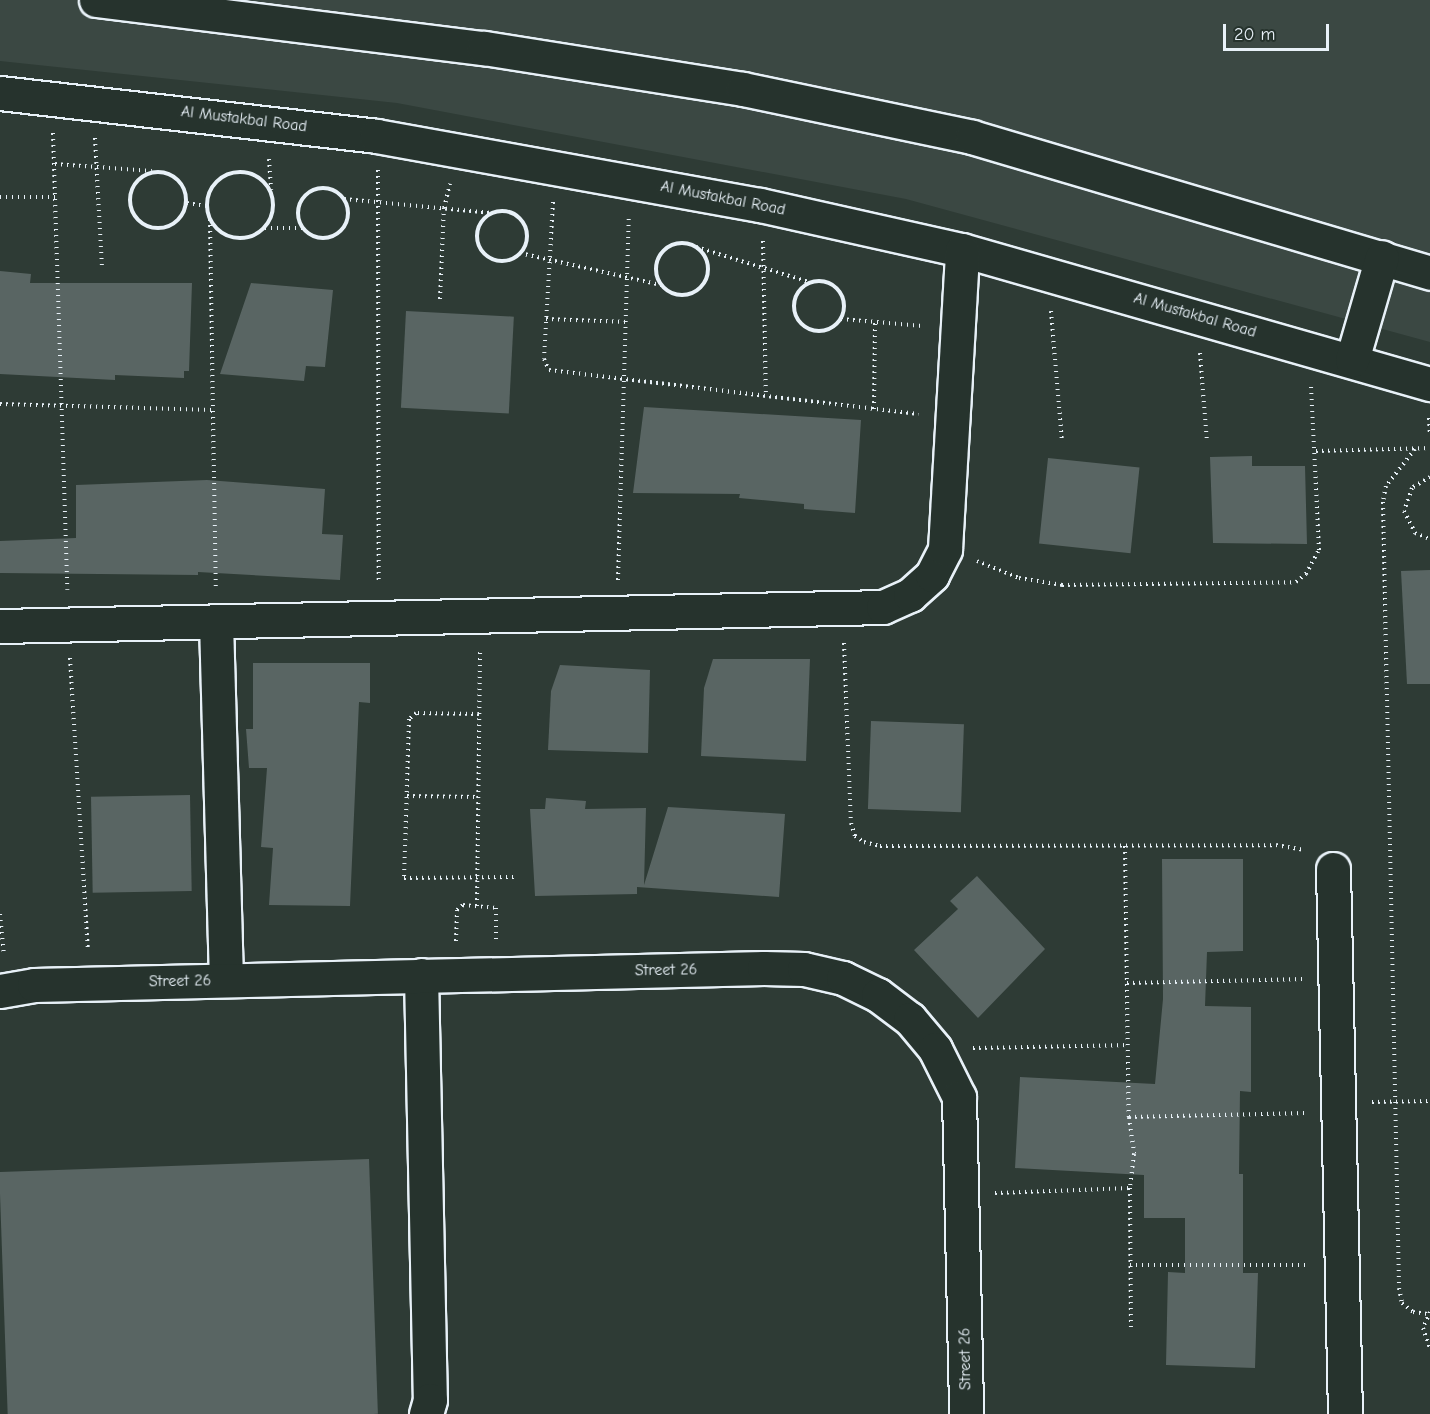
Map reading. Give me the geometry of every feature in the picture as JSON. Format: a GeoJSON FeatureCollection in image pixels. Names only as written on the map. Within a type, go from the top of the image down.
{"type":"FeatureCollection","features":[{"type":"Feature","properties":{"kind":"street"},"geometry":{"type":"LineString","coordinates":[[96,0],[484,48],[743,89],[972,137],[1430,273]]}},
{"type":"Feature","properties":{"kind":"street","name":"Al Mustakbal Road"},"geometry":{"type":"LineString","coordinates":[[0,93],[92,101],[376,136],[555,165],[760,205],[962,250],[1430,384]]}},
{"type":"Feature","properties":{"kind":"street"},"geometry":{"type":"LineString","coordinates":[[0,626],[842,610],[883,607],[910,595],[932,575],[945,549],[962,250]]}},
{"type":"Feature","properties":{"kind":"street"},"geometry":{"type":"LineString","coordinates":[[1352,360],[1382,257]]}},
{"type":"Feature","properties":{"kind":"street"},"geometry":{"type":"LineString","coordinates":[[216,622],[226,980]]}},
{"type":"Feature","properties":{"kind":"street"},"geometry":{"type":"LineString","coordinates":[[1333,869],[1345,1414]]}},
{"type":"Feature","properties":{"kind":"street","name":"Street 26"},"geometry":{"type":"LineString","coordinates":[[0,991],[34,985],[90,983],[804,969],[843,978],[878,995],[910,1019],[935,1049],[959,1097],[966,1414]]}},
{"type":"Feature","properties":{"kind":"street"},"geometry":{"type":"LineString","coordinates":[[421,975],[430,1400],[426,1414]]}},
{"type":"Feature","properties":{"kind":"path"},"geometry":{"type":"LineString","coordinates":[[50,97],[55,164],[68,624],[90,983]]}},
{"type":"Feature","properties":{"kind":"path"},"geometry":{"type":"LineString","coordinates":[[92,101],[98,167],[102,266]]}},
{"type":"Feature","properties":{"kind":"path"},"geometry":{"type":"LineString","coordinates":[[376,136],[380,202],[380,618]]}},
{"type":"Feature","properties":{"kind":"path"},"geometry":{"type":"LineString","coordinates":[[440,299],[444,208],[458,149]]}},
{"type":"Feature","properties":{"kind":"path"},"geometry":{"type":"LineString","coordinates":[[55,164],[155,171],[179,179],[187,203]]}},
{"type":"Feature","properties":{"kind":"path"},"geometry":{"type":"LineString","coordinates":[[555,165],[544,359],[549,370],[954,419]]}},
{"type":"Feature","properties":{"kind":"path"},"geometry":{"type":"LineString","coordinates":[[155,171],[134,184],[131,209],[138,220],[161,228],[173,224],[187,203]]}},
{"type":"Feature","properties":{"kind":"path"},"geometry":{"type":"LineString","coordinates":[[216,622],[210,219],[207,206],[209,193],[227,175],[252,174],[271,191],[273,204],[265,228]]}},
{"type":"Feature","properties":{"kind":"path"},"geometry":{"type":"LineString","coordinates":[[617,614],[627,322],[629,179]]}},
{"type":"Feature","properties":{"kind":"path"},"geometry":{"type":"LineString","coordinates":[[303,228],[299,218],[304,197],[325,188],[344,199],[492,213],[503,211],[522,222],[526,232],[520,253]]}},
{"type":"Feature","properties":{"kind":"path"},"geometry":{"type":"LineString","coordinates":[[0,197],[56,197]]}},
{"type":"Feature","properties":{"kind":"path"},"geometry":{"type":"LineString","coordinates":[[210,219],[218,230],[241,238],[265,228],[303,228],[323,238],[334,236],[348,220],[344,199]]}},
{"type":"Feature","properties":{"kind":"path"},"geometry":{"type":"LineString","coordinates":[[187,203],[207,206]]}},
{"type":"Feature","properties":{"kind":"path"},"geometry":{"type":"LineString","coordinates":[[760,205],[765,269],[766,396]]}},
{"type":"Feature","properties":{"kind":"path"},"geometry":{"type":"LineString","coordinates":[[492,213],[478,228],[481,250],[500,261],[520,253],[661,285],[681,296],[702,286],[707,264],[693,246]]}},
{"type":"Feature","properties":{"kind":"path"},"geometry":{"type":"LineString","coordinates":[[661,285],[656,263],[662,253],[671,246],[693,246],[810,282],[830,284],[838,290],[844,309],[840,319],[833,327],[813,330],[797,317],[796,297],[810,282]]}},
{"type":"Feature","properties":{"kind":"path"},"geometry":{"type":"LineString","coordinates":[[1048,274],[1062,442]]}},
{"type":"Feature","properties":{"kind":"path"},"geometry":{"type":"LineString","coordinates":[[1197,316],[1207,442]]}},
{"type":"Feature","properties":{"kind":"path"},"geometry":{"type":"LineString","coordinates":[[546,319],[627,322]]}},
{"type":"Feature","properties":{"kind":"path"},"geometry":{"type":"LineString","coordinates":[[840,319],[959,330]]}},
{"type":"Feature","properties":{"kind":"path"},"geometry":{"type":"LineString","coordinates":[[874,409],[875,322]]}},
{"type":"Feature","properties":{"kind":"path"},"geometry":{"type":"LineString","coordinates":[[945,549],[1019,578],[1062,585],[1296,582],[1306,574],[1319,550],[1316,451],[1308,348]]}},
{"type":"Feature","properties":{"kind":"path"},"geometry":{"type":"LineString","coordinates":[[0,404],[213,410]]}},
{"type":"Feature","properties":{"kind":"path"},"geometry":{"type":"LineString","coordinates":[[1316,451],[1430,448]]}},
{"type":"Feature","properties":{"kind":"path"},"geometry":{"type":"LineString","coordinates":[[1415,449],[1386,486],[1383,502],[1399,1288],[1402,1303],[1413,1312],[1429,1313],[1424,1328],[1430,1348]]}},
{"type":"Feature","properties":{"kind":"path"},"geometry":{"type":"LineString","coordinates":[[1430,477],[1412,488],[1404,511],[1415,533],[1430,539]]}},
{"type":"Feature","properties":{"kind":"path"},"geometry":{"type":"LineString","coordinates":[[842,610],[851,823],[855,836],[880,846],[1297,847],[1317,855],[1333,869]]}},
{"type":"Feature","properties":{"kind":"path"},"geometry":{"type":"LineString","coordinates":[[477,906],[481,616]]}},
{"type":"Feature","properties":{"kind":"path"},"geometry":{"type":"LineString","coordinates":[[479,714],[412,714],[404,878],[518,877]]}},
{"type":"Feature","properties":{"kind":"path"},"geometry":{"type":"LineString","coordinates":[[407,796],[478,797]]}},
{"type":"Feature","properties":{"kind":"path"},"geometry":{"type":"LineString","coordinates":[[1125,846],[1129,1117],[1134,1154],[1130,1188],[1131,1327]]}},
{"type":"Feature","properties":{"kind":"path"},"geometry":{"type":"LineString","coordinates":[[454,975],[458,910],[463,905],[493,906],[498,911],[494,974]]}},
{"type":"Feature","properties":{"kind":"path"},"geometry":{"type":"LineString","coordinates":[[1127,983],[1335,978]]}},
{"type":"Feature","properties":{"kind":"path"},"geometry":{"type":"LineString","coordinates":[[935,1049],[1128,1045]]}},
{"type":"Feature","properties":{"kind":"path"},"geometry":{"type":"LineString","coordinates":[[1129,1117],[1338,1107],[1396,1101],[1430,1101]]}},
{"type":"Feature","properties":{"kind":"path"},"geometry":{"type":"LineString","coordinates":[[961,1194],[1130,1188]]}},
{"type":"Feature","properties":{"kind":"path"},"geometry":{"type":"LineString","coordinates":[[1130,1265],[1342,1265]]}},
{"type":"Feature","properties":{"kind":"shaded area"},"geometry":{"type":"Polygon","coordinates":[[[0,0],[1430,0],[1430,342],[906,199],[397,103],[0,61],[0,0]]]}},
{"type":"Feature","properties":{"kind":"building"},"geometry":{"type":"Polygon","coordinates":[[[0,271],[31,274],[30,283],[192,283],[189,371],[184,371],[184,378],[115,375],[115,380],[0,374],[0,271]]]}},
{"type":"Feature","properties":{"kind":"building"},"geometry":{"type":"Polygon","coordinates":[[[251,283],[333,290],[325,367],[306,366],[304,381],[220,374],[251,283]]]}},
{"type":"Feature","properties":{"kind":"building"},"geometry":{"type":"Polygon","coordinates":[[[406,311],[514,317],[509,414],[401,408],[406,311]]]}},
{"type":"Feature","properties":{"kind":"building"},"geometry":{"type":"Polygon","coordinates":[[[644,407],[861,420],[855,513],[804,509],[804,504],[739,498],[740,494],[633,493],[644,407]]]}},
{"type":"Feature","properties":{"kind":"building"},"geometry":{"type":"Polygon","coordinates":[[[1252,456],[1252,466],[1305,466],[1307,544],[1213,543],[1210,457],[1252,456]]]}},
{"type":"Feature","properties":{"kind":"building"},"geometry":{"type":"Polygon","coordinates":[[[1048,458],[1139,468],[1131,553],[1039,544],[1048,458]]]}},
{"type":"Feature","properties":{"kind":"building"},"geometry":{"type":"Polygon","coordinates":[[[207,480],[325,489],[322,534],[343,535],[340,580],[198,572],[198,575],[0,573],[0,541],[76,538],[76,485],[207,480]]]}},
{"type":"Feature","properties":{"kind":"building"},"geometry":{"type":"Polygon","coordinates":[[[1430,570],[1430,684],[1407,684],[1401,571],[1430,570]]]}},
{"type":"Feature","properties":{"kind":"building"},"geometry":{"type":"Polygon","coordinates":[[[713,659],[810,659],[806,761],[701,756],[704,688],[713,659]]]}},
{"type":"Feature","properties":{"kind":"building"},"geometry":{"type":"Polygon","coordinates":[[[253,663],[370,663],[370,703],[359,702],[350,906],[269,905],[273,848],[261,847],[267,768],[249,768],[246,729],[253,729],[253,663]]]}},
{"type":"Feature","properties":{"kind":"building"},"geometry":{"type":"Polygon","coordinates":[[[560,665],[650,670],[648,753],[548,750],[551,691],[560,665]]]}},
{"type":"Feature","properties":{"kind":"building"},"geometry":{"type":"Polygon","coordinates":[[[871,721],[964,724],[961,812],[868,809],[871,721]]]}},
{"type":"Feature","properties":{"kind":"building"},"geometry":{"type":"Polygon","coordinates":[[[190,795],[192,891],[93,893],[91,797],[190,795]]]}},
{"type":"Feature","properties":{"kind":"building"},"geometry":{"type":"Polygon","coordinates":[[[546,798],[586,801],[585,809],[646,808],[644,885],[668,807],[785,814],[779,897],[637,887],[637,894],[535,896],[530,809],[545,809],[546,798]]]}},
{"type":"Feature","properties":{"kind":"building"},"geometry":{"type":"Polygon","coordinates":[[[1162,859],[1243,859],[1243,951],[1207,952],[1205,1006],[1251,1007],[1251,1092],[1240,1091],[1239,1174],[1243,1174],[1243,1273],[1258,1273],[1255,1368],[1166,1365],[1168,1272],[1185,1273],[1185,1218],[1144,1218],[1144,1175],[1015,1168],[1020,1077],[1155,1084],[1163,999],[1162,859]]]}},
{"type":"Feature","properties":{"kind":"building"},"geometry":{"type":"Polygon","coordinates":[[[977,876],[1045,949],[978,1018],[914,950],[958,909],[950,901],[977,876]]]}},
{"type":"Feature","properties":{"kind":"building"},"geometry":{"type":"Polygon","coordinates":[[[369,1159],[378,1414],[8,1414],[0,1172],[369,1159]]]}}]}
